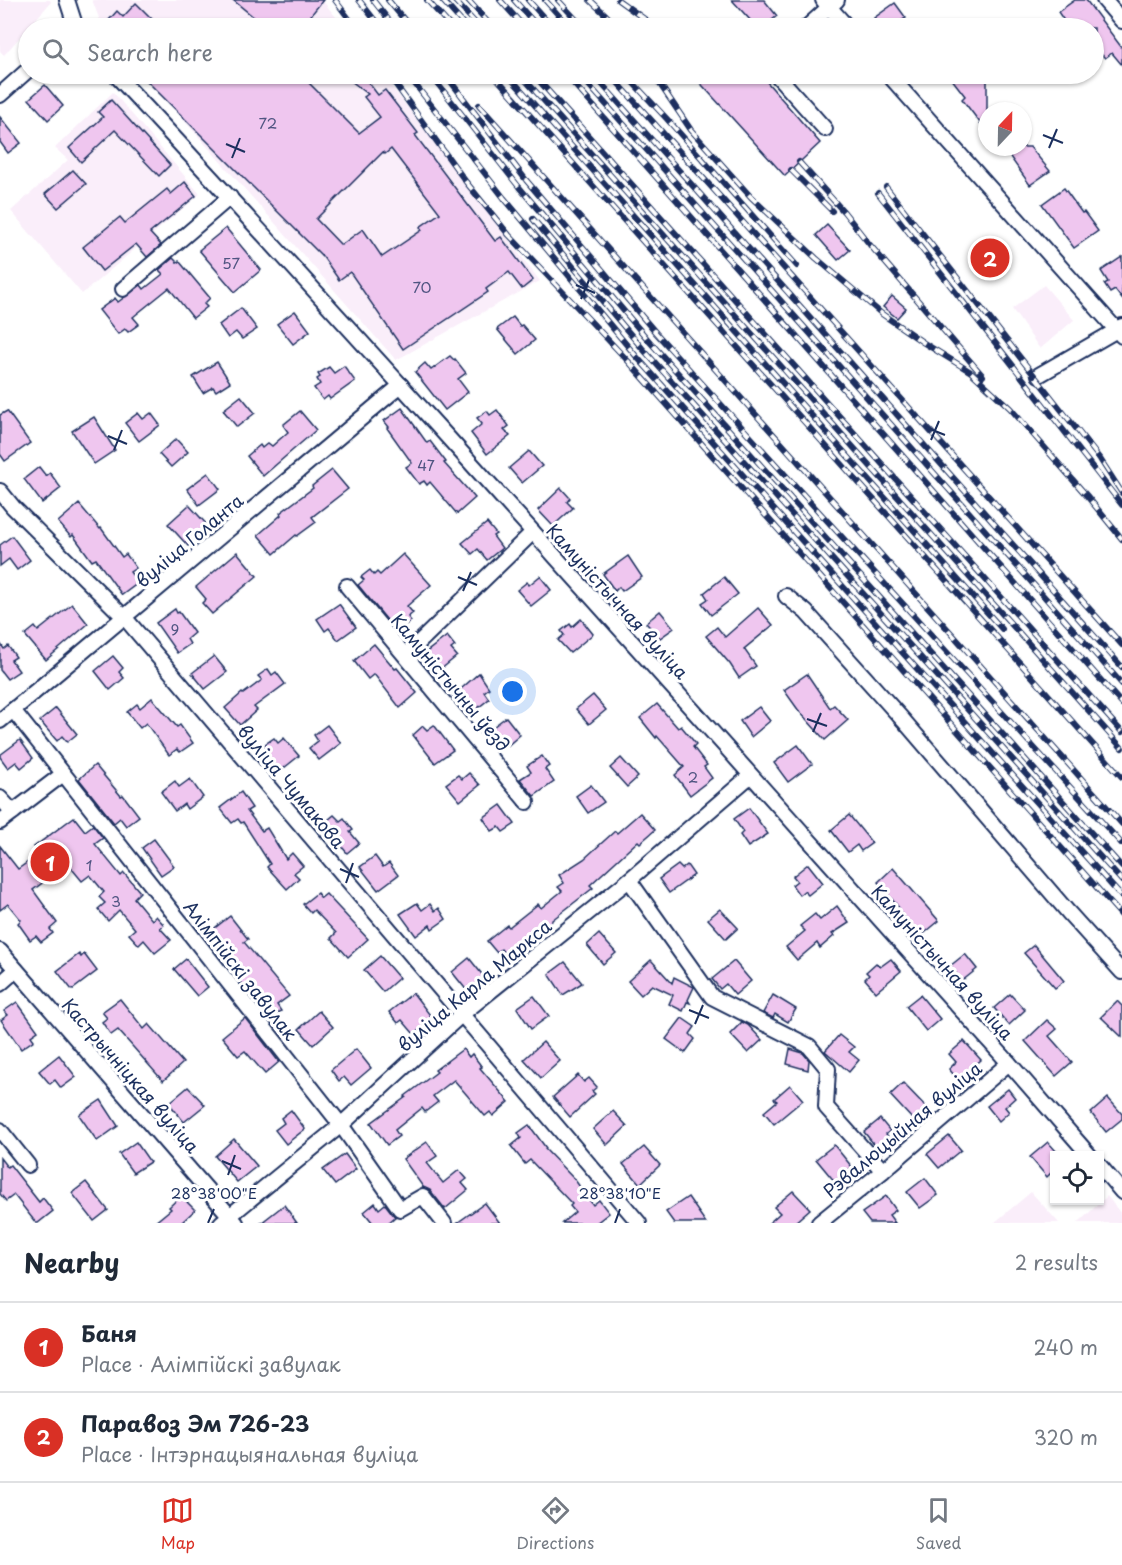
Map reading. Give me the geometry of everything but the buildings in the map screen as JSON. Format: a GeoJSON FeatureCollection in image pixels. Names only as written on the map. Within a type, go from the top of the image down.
{"type":"FeatureCollection","features":[{"type":"Feature","properties":{"kind":"street"},"geometry":{"type":"LineString","coordinates":[[67,0],[73,18]]}},
{"type":"Feature","properties":{"kind":"street"},"geometry":{"type":"LineString","coordinates":[[1104,0],[1122,21]]}},
{"type":"Feature","properties":{"kind":"street"},"geometry":{"type":"LineString","coordinates":[[815,18],[830,2],[841,18]]}},
{"type":"Feature","properties":{"kind":"street"},"geometry":{"type":"LineString","coordinates":[[0,95],[18,79]]}},
{"type":"Feature","properties":{"kind":"street","name":"Камуністычная вуліца"},"geometry":{"type":"LineString","coordinates":[[124,84],[230,197],[533,532],[1086,1151]]}},
{"type":"Feature","properties":{"kind":"street"},"geometry":{"type":"LineString","coordinates":[[785,84],[825,129]]}},
{"type":"Feature","properties":{"kind":"street"},"geometry":{"type":"LineString","coordinates":[[897,84],[1120,331],[1039,375]]}},
{"type":"Feature","properties":{"kind":"street"},"geometry":{"type":"LineString","coordinates":[[123,290],[230,197]]}},
{"type":"Feature","properties":{"kind":"street","name":"вуліца Голанта"},"geometry":{"type":"LineString","coordinates":[[0,721],[400,385]]}},
{"type":"Feature","properties":{"kind":"street","name":"вуліца Чумакова"},"geometry":{"type":"LineString","coordinates":[[0,491],[13,507],[125,618],[639,1223]]}},
{"type":"Feature","properties":{"kind":"street"},"geometry":{"type":"LineString","coordinates":[[0,514],[13,507]]}},
{"type":"Feature","properties":{"kind":"street"},"geometry":{"type":"LineString","coordinates":[[406,656],[533,532]]}},
{"type":"Feature","properties":{"kind":"street","name":"Камуністычны ўезд"},"geometry":{"type":"LineString","coordinates":[[347,586],[527,802]]}},
{"type":"Feature","properties":{"kind":"street"},"geometry":{"type":"LineString","coordinates":[[786,596],[806,612],[904,721],[1122,972]]}},
{"type":"Feature","properties":{"kind":"street","name":"Алімпійскі завулак"},"geometry":{"type":"LineString","coordinates":[[13,710],[341,1125],[400,1209],[423,1196],[444,1223]]}},
{"type":"Feature","properties":{"kind":"street"},"geometry":{"type":"LineString","coordinates":[[0,822],[63,774]]}},
{"type":"Feature","properties":{"kind":"street","name":"вуліца Карла Маркса"},"geometry":{"type":"LineString","coordinates":[[229,1220],[341,1125],[462,1014],[629,880],[750,776]]}},
{"type":"Feature","properties":{"kind":"street"},"geometry":{"type":"LineString","coordinates":[[0,798],[13,812]]}},
{"type":"Feature","properties":{"kind":"street"},"geometry":{"type":"LineString","coordinates":[[629,880],[712,997],[809,1046],[828,1069],[826,1107],[883,1171]]}},
{"type":"Feature","properties":{"kind":"street","name":"Кастрычніцкая вуліца"},"geometry":{"type":"LineString","coordinates":[[0,951],[229,1220]]}},
{"type":"Feature","properties":{"kind":"street"},"geometry":{"type":"LineString","coordinates":[[0,984],[16,970]]}},
{"type":"Feature","properties":{"kind":"street","name":"Рэвалюцыйная вуліца"},"geometry":{"type":"LineString","coordinates":[[819,1223],[1009,1063]]}},
{"type":"Feature","properties":{"kind":"street"},"geometry":{"type":"LineString","coordinates":[[0,1130],[28,1165]]}},
{"type":"Feature","properties":{"kind":"street"},"geometry":{"type":"LineString","coordinates":[[1104,1171],[1122,1192]]}},
{"type":"Feature","properties":{"kind":"shaded area"},"geometry":{"type":"Polygon","coordinates":[[[0,0],[50,0],[51,2],[37,18],[18,18],[18,39],[4,55],[0,51],[0,0]]]}},
{"type":"Feature","properties":{"kind":"shaded area"},"geometry":{"type":"Polygon","coordinates":[[[92,0],[322,0],[337,18],[99,18],[92,0]]]}},
{"type":"Feature","properties":{"kind":"shaded area"},"geometry":{"type":"Polygon","coordinates":[[[152,84],[390,84],[540,281],[396,360],[152,84]]]}},
{"type":"Feature","properties":{"kind":"shaded area"},"geometry":{"type":"Polygon","coordinates":[[[113,92],[200,194],[82,294],[11,211],[68,160],[55,148],[113,92]]]}},
{"type":"Feature","properties":{"kind":"shaded area"},"geometry":{"type":"Polygon","coordinates":[[[1044,285],[1074,320],[1040,349],[1012,309],[1044,285]]]}},
{"type":"Feature","properties":{"kind":"shaded area"},"geometry":{"type":"Polygon","coordinates":[[[1031,1192],[1059,1223],[994,1223],[1031,1192]]]}},
{"type":"Feature","properties":{"kind":"shaded area"},"geometry":{"type":"Polygon","coordinates":[[[1107,1196],[1122,1215],[1122,1223],[1078,1223],[1097,1205],[1104,1205],[1104,1199],[1107,1196]]]}},
{"type":"Feature","properties":{"kind":"railway"},"geometry":{"type":"LineString","coordinates":[[335,0],[348,18]]}},
{"type":"Feature","properties":{"kind":"railway"},"geometry":{"type":"LineString","coordinates":[[359,0],[373,18]]}},
{"type":"Feature","properties":{"kind":"railway"},"geometry":{"type":"LineString","coordinates":[[373,0],[387,18]]}},
{"type":"Feature","properties":{"kind":"railway"},"geometry":{"type":"LineString","coordinates":[[388,0],[403,18]]}},
{"type":"Feature","properties":{"kind":"railway"},"geometry":{"type":"LineString","coordinates":[[427,0],[443,18]]}},
{"type":"Feature","properties":{"kind":"railway"},"geometry":{"type":"LineString","coordinates":[[442,0],[458,18]]}},
{"type":"Feature","properties":{"kind":"railway"},"geometry":{"type":"LineString","coordinates":[[454,0],[471,18]]}},
{"type":"Feature","properties":{"kind":"railway"},"geometry":{"type":"LineString","coordinates":[[468,0],[484,18]]}},
{"type":"Feature","properties":{"kind":"railway"},"geometry":{"type":"LineString","coordinates":[[500,0],[516,18]]}},
{"type":"Feature","properties":{"kind":"railway"},"geometry":{"type":"LineString","coordinates":[[514,0],[530,18]]}},
{"type":"Feature","properties":{"kind":"railway"},"geometry":{"type":"LineString","coordinates":[[528,0],[544,18]]}},
{"type":"Feature","properties":{"kind":"railway"},"geometry":{"type":"LineString","coordinates":[[545,0],[561,18]]}},
{"type":"Feature","properties":{"kind":"railway"},"geometry":{"type":"LineString","coordinates":[[558,0],[575,18]]}},
{"type":"Feature","properties":{"kind":"railway"},"geometry":{"type":"LineString","coordinates":[[590,0],[609,18]]}},
{"type":"Feature","properties":{"kind":"railway"},"geometry":{"type":"LineString","coordinates":[[618,0],[643,18]]}},
{"type":"Feature","properties":{"kind":"railway"},"geometry":{"type":"LineString","coordinates":[[395,84],[466,182],[509,235],[629,362],[1122,916]]}},
{"type":"Feature","properties":{"kind":"railway"},"geometry":{"type":"LineString","coordinates":[[415,84],[504,198],[636,356],[1122,897]]}},
{"type":"Feature","properties":{"kind":"railway"},"geometry":{"type":"LineString","coordinates":[[438,84],[519,187],[650,342],[1122,867]]}},
{"type":"Feature","properties":{"kind":"railway"},"geometry":{"type":"LineString","coordinates":[[453,84],[526,180],[656,333],[1122,844]]}},
{"type":"Feature","properties":{"kind":"railway"},"geometry":{"type":"LineString","coordinates":[[502,84],[1122,777]]}},
{"type":"Feature","properties":{"kind":"railway"},"geometry":{"type":"LineString","coordinates":[[516,84],[1002,629]]}},
{"type":"Feature","properties":{"kind":"railway"},"geometry":{"type":"LineString","coordinates":[[529,84],[1122,748]]}},
{"type":"Feature","properties":{"kind":"railway"},"geometry":{"type":"LineString","coordinates":[[542,84],[1122,732]]}},
{"type":"Feature","properties":{"kind":"railway"},"geometry":{"type":"LineString","coordinates":[[574,84],[1122,704]]}},
{"type":"Feature","properties":{"kind":"railway"},"geometry":{"type":"LineString","coordinates":[[588,84],[1122,684]]}},
{"type":"Feature","properties":{"kind":"railway"},"geometry":{"type":"LineString","coordinates":[[602,84],[1122,667]]}},
{"type":"Feature","properties":{"kind":"railway"},"geometry":{"type":"LineString","coordinates":[[619,84],[1122,645]]}},
{"type":"Feature","properties":{"kind":"railway"},"geometry":{"type":"LineString","coordinates":[[634,84],[797,266]]}},
{"type":"Feature","properties":{"kind":"railway"},"geometry":{"type":"LineString","coordinates":[[660,84],[691,130],[751,197],[816,258],[882,314],[971,372],[1010,408],[1122,539]]}},
{"type":"Feature","properties":{"kind":"railway"},"geometry":{"type":"LineString","coordinates":[[479,105],[1122,824]]}},
{"type":"Feature","properties":{"kind":"railway"},"geometry":{"type":"LineString","coordinates":[[799,162],[983,376]]}},
{"type":"Feature","properties":{"kind":"railway"},"geometry":{"type":"LineString","coordinates":[[791,170],[832,211]]}},
{"type":"Feature","properties":{"kind":"railway"},"geometry":{"type":"LineString","coordinates":[[886,187],[1100,459],[1122,493]]}},
{"type":"Feature","properties":{"kind":"railway"},"geometry":{"type":"LineString","coordinates":[[878,193],[1122,505]]}},
{"type":"Feature","properties":{"kind":"railway"},"geometry":{"type":"LineString","coordinates":[[533,219],[642,348],[1122,881]]}},
{"type":"Feature","properties":{"kind":"place","name":"Паравоз Эм 726-23"},"geometry":{"type":"Point","coordinates":[990,258]}},
{"type":"Feature","properties":{"kind":"place","name":"Баня"},"geometry":{"type":"Point","coordinates":[50,862]}}]}
